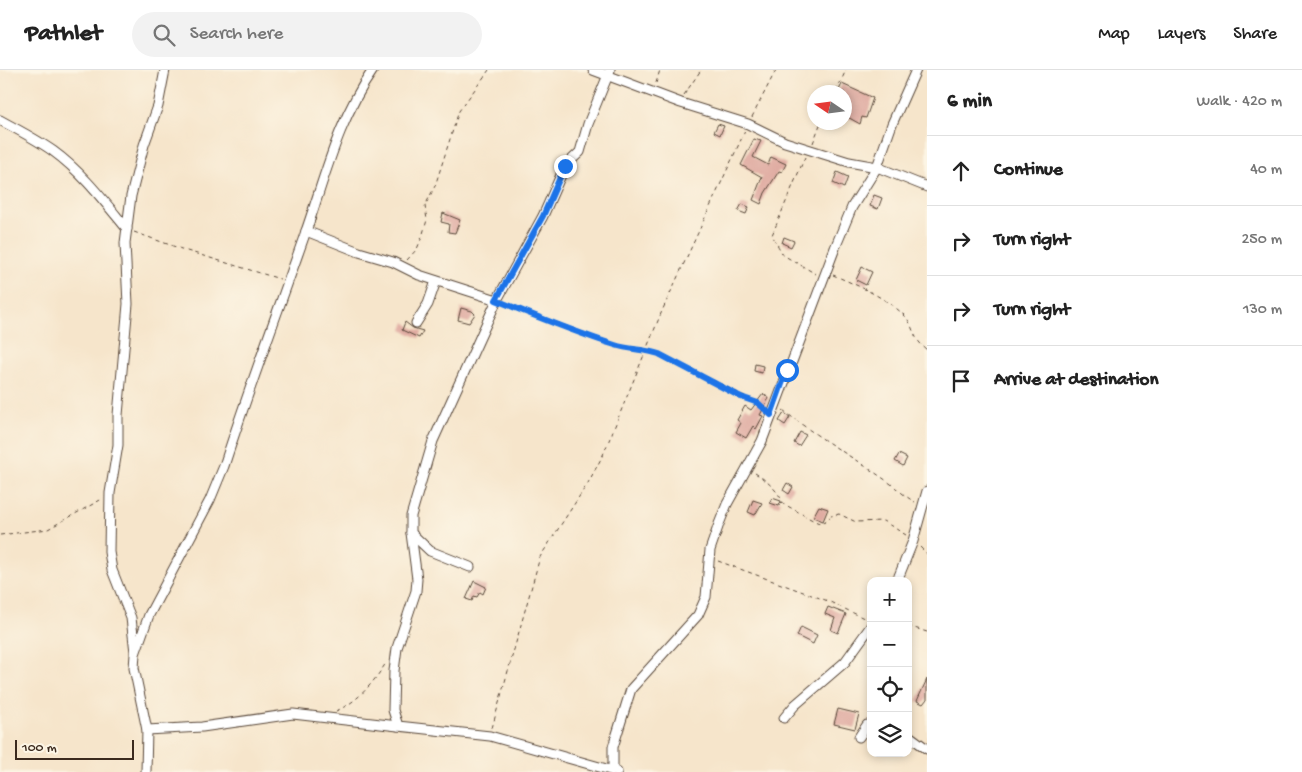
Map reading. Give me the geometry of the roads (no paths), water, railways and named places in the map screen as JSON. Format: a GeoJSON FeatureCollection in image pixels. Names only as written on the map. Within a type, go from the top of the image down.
{"type":"FeatureCollection","features":[{"type":"Feature","properties":{"kind":"street"},"geometry":{"type":"LineString","coordinates":[[146,772],[147,730],[134,668],[135,654],[130,618],[112,570],[108,552],[110,492],[118,444],[118,415],[128,304],[124,253],[134,188],[144,145],[158,106],[164,70]]}},
{"type":"Feature","properties":{"kind":"street"},"geometry":{"type":"LineString","coordinates":[[135,654],[149,615],[210,500],[306,231],[335,141],[356,97],[373,70]]}},
{"type":"Feature","properties":{"kind":"street"},"geometry":{"type":"LineString","coordinates":[[592,70],[609,72],[680,103],[748,124],[785,142],[849,162],[878,167],[927,187]]}},
{"type":"Feature","properties":{"kind":"street"},"geometry":{"type":"LineString","coordinates":[[147,730],[202,727],[277,716],[321,716],[490,736],[615,771],[612,747],[627,697],[636,682],[701,609],[706,597],[710,550],[715,534],[727,504],[762,441],[823,274],[852,207],[878,167],[892,124],[916,70]]}},
{"type":"Feature","properties":{"kind":"street"},"geometry":{"type":"LineString","coordinates":[[398,726],[393,710],[394,671],[397,648],[416,591],[416,562],[411,533],[411,516],[433,441],[496,300],[543,216],[565,166],[580,152],[588,124],[609,72]]}},
{"type":"Feature","properties":{"kind":"street"},"geometry":{"type":"LineString","coordinates":[[0,120],[31,137],[68,163],[95,190],[127,229]]}},
{"type":"Feature","properties":{"kind":"street"},"geometry":{"type":"LineString","coordinates":[[306,231],[401,266],[419,275],[496,300]]}},
{"type":"Feature","properties":{"kind":"street"},"geometry":{"type":"LineString","coordinates":[[416,323],[428,304],[436,281]]}},
{"type":"Feature","properties":{"kind":"street"},"geometry":{"type":"LineString","coordinates":[[899,577],[913,541],[927,491]]}},
{"type":"Feature","properties":{"kind":"street"},"geometry":{"type":"LineString","coordinates":[[411,533],[430,551],[470,567]]}},
{"type":"Feature","properties":{"kind":"street"},"geometry":{"type":"LineString","coordinates":[[784,718],[795,705],[845,662],[867,632]]}},
{"type":"Feature","properties":{"kind":"street"},"geometry":{"type":"LineString","coordinates":[[859,738],[867,725]]}},
{"type":"Feature","properties":{"kind":"street"},"geometry":{"type":"LineString","coordinates":[[912,738],[927,748]]}}]}
